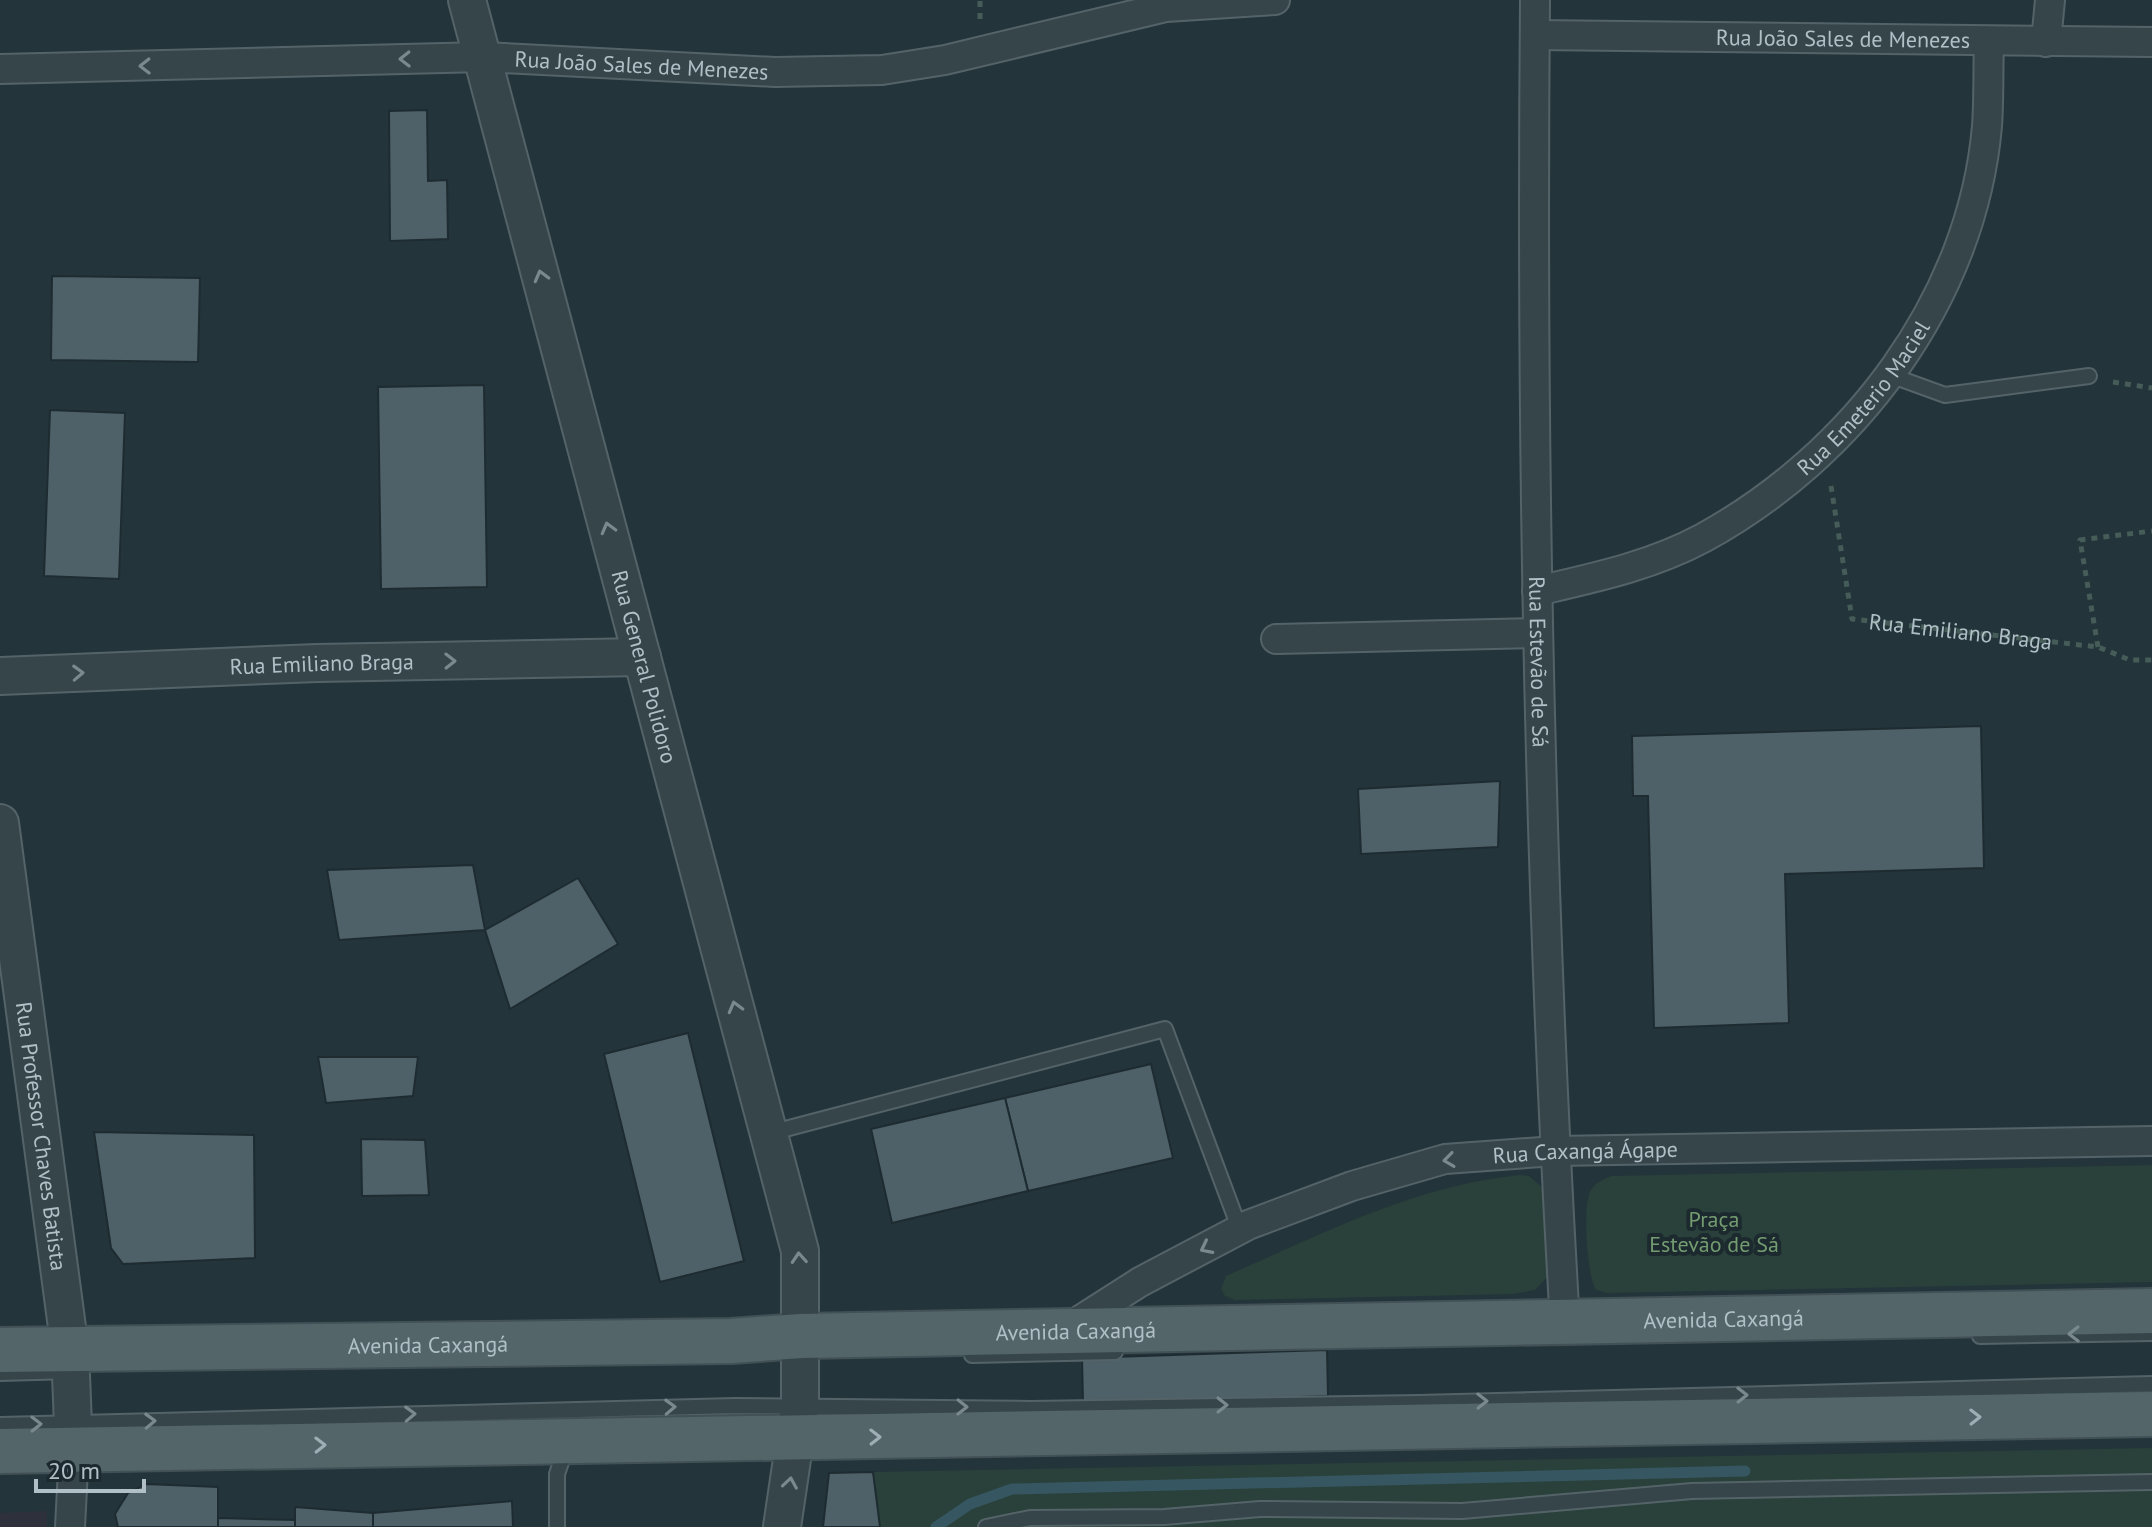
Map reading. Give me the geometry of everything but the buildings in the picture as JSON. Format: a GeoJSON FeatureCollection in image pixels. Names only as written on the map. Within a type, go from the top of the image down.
{"type":"FeatureCollection","features":[{"type":"Feature","properties":{"kind":"main road","name":"Avenida Caxangá"},"geometry":{"type":"LineString","coordinates":[[0,1350],[75,1364],[731,1341],[802,1351],[1059,1334],[2152,1311]]}},
{"type":"Feature","properties":{"kind":"main road"},"geometry":{"type":"LineString","coordinates":[[0,1451],[73,1437],[568,1441],[798,1422],[2152,1414]]}},
{"type":"Feature","properties":{"kind":"street","name":"Rua General Polidoro"},"geometry":{"type":"LineString","coordinates":[[467,0],[800,1251],[802,1351],[798,1422],[782,1527]]}},
{"type":"Feature","properties":{"kind":"street","name":"Rua João Sales de Menezes"},"geometry":{"type":"LineString","coordinates":[[0,69],[483,57],[775,72],[882,70],[945,60],[1166,7],[1275,0]]}},
{"type":"Feature","properties":{"kind":"street","name":"Rua Estevão de Sá"},"geometry":{"type":"LineString","coordinates":[[1535,0],[1537,591],[1555,1151],[1565,1324]]}},
{"type":"Feature","properties":{"kind":"street"},"geometry":{"type":"LineString","coordinates":[[2046,42],[2050,0]]}},
{"type":"Feature","properties":{"kind":"street","name":"Rua João Sales de Menezes"},"geometry":{"type":"LineString","coordinates":[[1535,35],[2152,42]]}},
{"type":"Feature","properties":{"kind":"street","name":"Rua Emeterio Maciel"},"geometry":{"type":"LineString","coordinates":[[1537,591],[1621,572],[1702,539],[1775,493],[1825,450],[1890,375],[1939,294],[1970,213],[1987,128],[1989,41]]}},
{"type":"Feature","properties":{"kind":"street"},"geometry":{"type":"LineString","coordinates":[[1276,639],[1538,633]]}},
{"type":"Feature","properties":{"kind":"street","name":"Rua Emiliano Braga"},"geometry":{"type":"LineString","coordinates":[[0,676],[317,663],[642,657]]}},
{"type":"Feature","properties":{"kind":"street","name":"Rua Professor Chaves Batista"},"geometry":{"type":"LineString","coordinates":[[0,823],[75,1364],[73,1437]]}},
{"type":"Feature","properties":{"kind":"street","name":"Rua Caxangá Ágape"},"geometry":{"type":"LineString","coordinates":[[1059,1334],[1140,1282],[1240,1230],[1352,1186],[1445,1159],[1555,1151],[2152,1141]]}},
{"type":"Feature","properties":{"kind":"street"},"geometry":{"type":"LineString","coordinates":[[70,1527],[73,1437]]}},
{"type":"Feature","properties":{"kind":"lane"},"geometry":{"type":"LineString","coordinates":[[1890,375],[1945,395],[2089,376]]}},
{"type":"Feature","properties":{"kind":"lane"},"geometry":{"type":"LineString","coordinates":[[769,1133],[1165,1029],[1240,1230]]}},
{"type":"Feature","properties":{"kind":"lane"},"geometry":{"type":"LineString","coordinates":[[1963,1336],[2152,1333]]}},
{"type":"Feature","properties":{"kind":"lane"},"geometry":{"type":"LineString","coordinates":[[959,1355],[1129,1352]]}},
{"type":"Feature","properties":{"kind":"lane"},"geometry":{"type":"LineString","coordinates":[[0,1373],[75,1364]]}},
{"type":"Feature","properties":{"kind":"lane"},"geometry":{"type":"LineString","coordinates":[[0,1425],[73,1437],[798,1422],[1031,1409],[1419,1403],[2152,1384]]}},
{"type":"Feature","properties":{"kind":"lane"},"geometry":{"type":"LineString","coordinates":[[557,1527],[557,1474],[568,1441]]}},
{"type":"Feature","properties":{"kind":"lane"},"geometry":{"type":"LineString","coordinates":[[986,1527],[1030,1518],[1149,1518],[1260,1509],[1462,1511],[1692,1491],[2152,1482]]}},
{"type":"Feature","properties":{"kind":"path"},"geometry":{"type":"LineString","coordinates":[[2089,376],[2152,388]]}},
{"type":"Feature","properties":{"kind":"path","name":"Rua Emiliano Braga"},"geometry":{"type":"LineString","coordinates":[[1825,450],[1852,619],[2098,647],[2130,660],[2152,660]]}},
{"type":"Feature","properties":{"kind":"path"},"geometry":{"type":"LineString","coordinates":[[2098,647],[2080,540],[2152,531]]}},
{"type":"Feature","properties":{"kind":"shaded area"},"geometry":{"type":"Polygon","coordinates":[[[47,1511],[47,1527],[0,1527],[0,1513],[47,1511]]]}},
{"type":"Feature","properties":{"kind":"green space","name":"Praça Estevão de Sá"},"geometry":{"type":"Polygon","coordinates":[[[2152,1165],[2152,1282],[1607,1293],[1596,1290],[1590,1271],[1586,1224],[1588,1198],[1595,1185],[1612,1176],[2152,1165]]]}},
{"type":"Feature","properties":{"kind":"green space"},"geometry":{"type":"Polygon","coordinates":[[[1529,1176],[1546,1191],[1551,1273],[1535,1290],[1513,1294],[1235,1300],[1225,1296],[1221,1289],[1226,1276],[1370,1214],[1444,1189],[1529,1176]]]}},
{"type":"Feature","properties":{"kind":"green space"},"geometry":{"type":"Polygon","coordinates":[[[2152,1448],[2152,1527],[880,1527],[873,1472],[2152,1448]]]}},
{"type":"Feature","properties":{"kind":"waterway"},"geometry":{"type":"LineString","coordinates":[[936,1527],[970,1504],[1012,1489],[1745,1471]]}}]}
